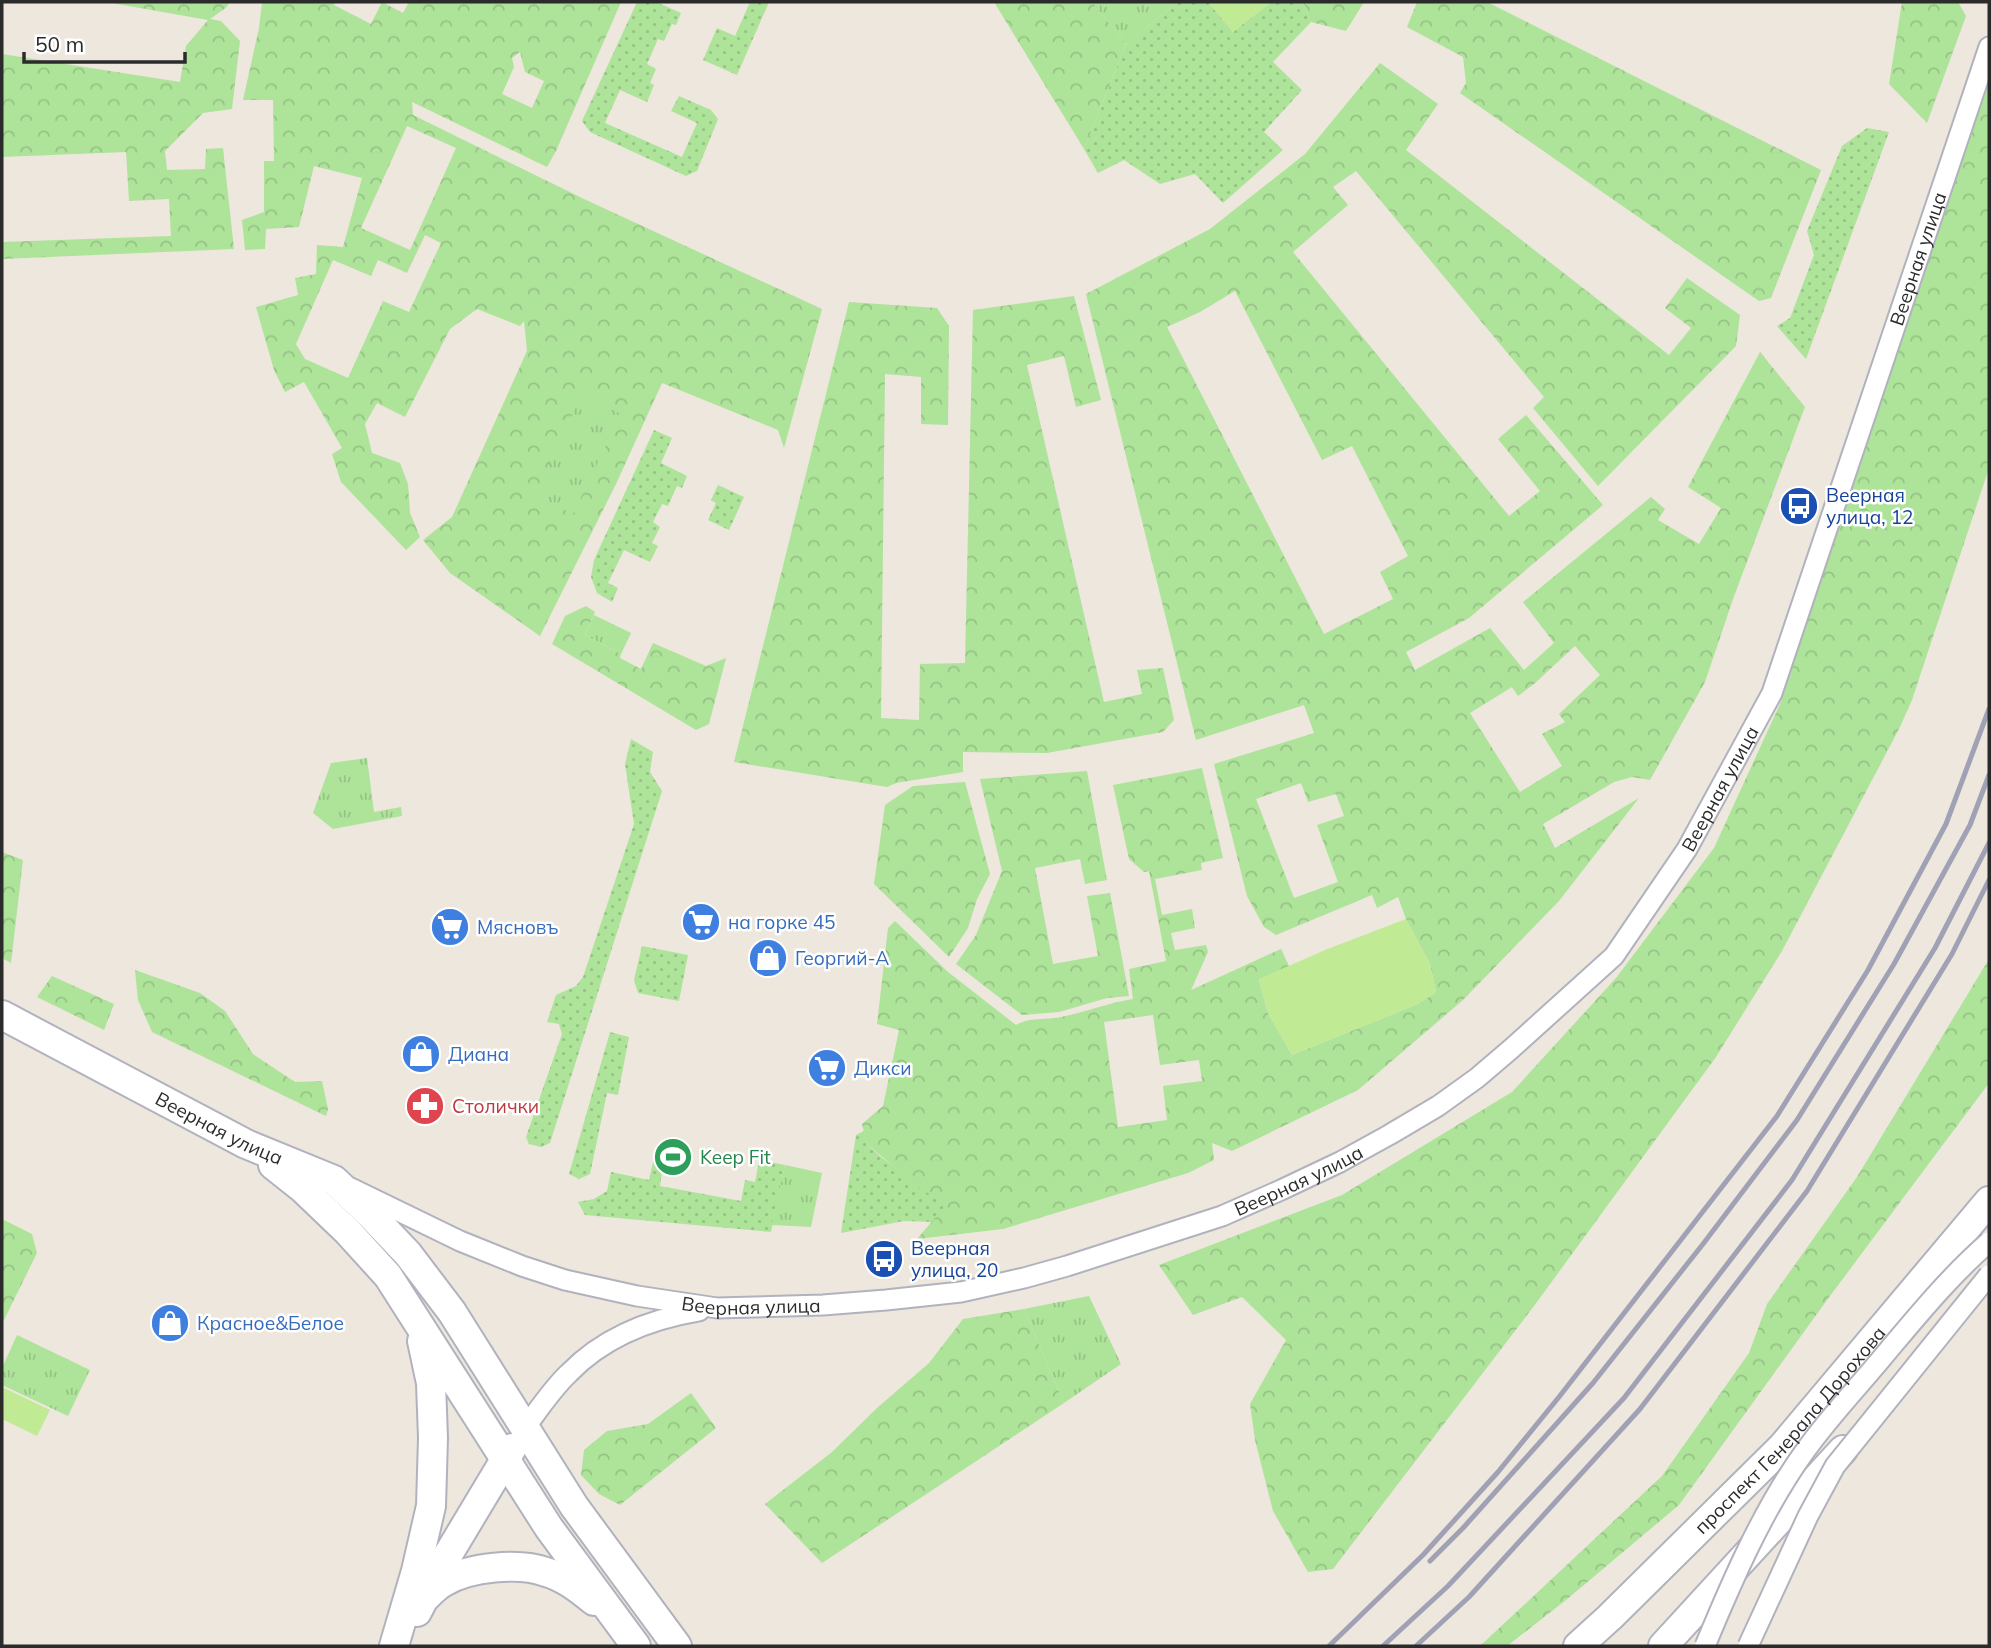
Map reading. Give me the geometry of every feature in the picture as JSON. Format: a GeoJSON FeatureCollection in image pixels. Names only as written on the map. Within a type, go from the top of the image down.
{"type":"FeatureCollection","features":[{"type":"Feature","properties":{"kind":"street","name":"Веерная улица"},"geometry":{"type":"LineString","coordinates":[[2,1015],[246,1144],[334,1180],[460,1241],[565,1280],[637,1296],[717,1308],[823,1305],[961,1292],[1067,1266],[1222,1216],[1340,1162],[1438,1106],[1502,1057],[1614,956],[1688,849],[1772,693],[1989,47]]}},
{"type":"Feature","properties":{"kind":"street"},"geometry":{"type":"LineString","coordinates":[[246,1144],[302,1188],[348,1232],[388,1276],[549,1528],[636,1646]]}},
{"type":"Feature","properties":{"kind":"street"},"geometry":{"type":"LineString","coordinates":[[334,1180],[408,1254],[453,1312],[574,1506],[677,1646]]}},
{"type":"Feature","properties":{"kind":"street","name":"проспект Генерала Дорохова"},"geometry":{"type":"LineString","coordinates":[[1578,1646],[1782,1447],[1989,1200]]}},
{"type":"Feature","properties":{"kind":"street"},"geometry":{"type":"LineString","coordinates":[[1705,1646],[1728,1592],[1772,1504],[1805,1451],[1965,1263],[1989,1242]]}},
{"type":"Feature","properties":{"kind":"street"},"geometry":{"type":"LineString","coordinates":[[1748,1646],[1808,1516],[1835,1466],[1989,1275]]}},
{"type":"Feature","properties":{"kind":"street"},"geometry":{"type":"LineString","coordinates":[[1663,1646],[1947,1337],[1989,1284]]}},
{"type":"Feature","properties":{"kind":"street"},"geometry":{"type":"LineString","coordinates":[[397,1646],[440,1568],[525,1427],[567,1374],[592,1352],[632,1330],[677,1315],[717,1308]]}},
{"type":"Feature","properties":{"kind":"street"},"geometry":{"type":"LineString","coordinates":[[397,1646],[431,1506],[431,1383],[417,1321]]}},
{"type":"Feature","properties":{"kind":"street"},"geometry":{"type":"LineString","coordinates":[[425,1598],[443,1582],[468,1571],[529,1567],[549,1572],[573,1585],[613,1616]]}},
{"type":"Feature","properties":{"kind":"green space"},"geometry":{"type":"Polygon","coordinates":[[[106,2],[229,2],[227,7],[210,19],[221,21],[240,41],[232,109],[203,113],[165,151],[167,170],[205,169],[206,149],[223,148],[234,249],[2,259],[2,242],[171,236],[169,199],[129,201],[126,152],[2,157],[2,54],[180,82],[186,46],[208,20],[106,2]]]}},
{"type":"Feature","properties":{"kind":"green space"},"geometry":{"type":"Polygon","coordinates":[[[262,2],[335,2],[334,5],[371,24],[382,2],[403,13],[409,2],[621,2],[547,167],[412,102],[413,115],[584,199],[822,309],[784,448],[778,430],[662,383],[616,484],[540,636],[450,573],[423,540],[452,517],[527,351],[524,321],[520,326],[477,309],[450,329],[405,417],[377,403],[365,424],[372,453],[400,463],[408,484],[410,513],[420,537],[406,550],[341,482],[332,454],[342,448],[304,382],[285,392],[274,370],[256,307],[298,295],[295,278],[316,274],[317,245],[343,247],[362,178],[314,166],[299,227],[266,229],[265,249],[245,250],[242,220],[264,212],[264,161],[274,161],[273,100],[243,100],[262,2]],[[520,52],[512,58],[514,67],[502,94],[532,108],[544,81],[525,72],[520,52]],[[407,126],[361,228],[410,250],[456,148],[407,126]],[[425,235],[407,273],[378,260],[371,276],[333,260],[296,344],[305,359],[348,378],[383,301],[409,312],[441,243],[425,235]]]}},
{"type":"Feature","properties":{"kind":"green space"},"geometry":{"type":"Polygon","coordinates":[[[637,2],[656,2],[681,13],[664,41],[658,39],[647,64],[656,69],[650,83],[654,85],[647,102],[620,90],[605,123],[682,157],[697,123],[671,111],[679,96],[711,110],[718,119],[697,171],[686,176],[590,132],[582,121],[637,2]]]}},
{"type":"Feature","properties":{"kind":"green space"},"geometry":{"type":"Polygon","coordinates":[[[750,2],[769,2],[737,75],[703,60],[717,28],[735,36],[750,2]]]}},
{"type":"Feature","properties":{"kind":"green space"},"geometry":{"type":"Polygon","coordinates":[[[994,2],[1092,2],[1126,44],[1084,149],[994,2]]]}},
{"type":"Feature","properties":{"kind":"green space"},"geometry":{"type":"Polygon","coordinates":[[[1092,2],[1178,2],[1126,44],[1092,2]]]}},
{"type":"Feature","properties":{"kind":"green space"},"geometry":{"type":"Polygon","coordinates":[[[1178,2],[1208,2],[1233,32],[1271,2],[1305,2],[1311,22],[1273,62],[1302,90],[1264,132],[1283,150],[1223,203],[1195,174],[1160,184],[1124,160],[1098,173],[1084,149],[1126,44],[1178,2]]]}},
{"type":"Feature","properties":{"kind":"green space"},"geometry":{"type":"Polygon","coordinates":[[[1208,2],[1271,2],[1233,32],[1208,2]]]}},
{"type":"Feature","properties":{"kind":"green space"},"geometry":{"type":"Polygon","coordinates":[[[1305,2],[1364,2],[1346,31],[1311,22],[1305,2]]]}},
{"type":"Feature","properties":{"kind":"green space"},"geometry":{"type":"Polygon","coordinates":[[[1417,2],[1487,2],[1821,170],[1771,298],[1759,301],[1460,93],[1466,83],[1463,57],[1407,27],[1417,2]]]}},
{"type":"Feature","properties":{"kind":"green space"},"geometry":{"type":"Polygon","coordinates":[[[1902,2],[1958,2],[1966,16],[1927,123],[1889,84],[1902,2]]]}},
{"type":"Feature","properties":{"kind":"green space"},"geometry":{"type":"Polygon","coordinates":[[[1380,63],[1438,104],[1406,150],[1669,355],[1691,328],[1665,308],[1687,278],[1740,315],[1736,346],[1598,486],[1533,408],[1544,397],[1356,171],[1333,187],[1348,205],[1293,252],[1509,516],[1540,491],[1498,439],[1526,415],[1603,505],[1469,618],[1406,652],[1415,670],[1490,628],[1524,670],[1554,643],[1523,602],[1651,497],[1665,509],[1658,520],[1699,544],[1721,508],[1688,487],[1760,352],[1805,407],[1705,682],[1650,780],[1632,777],[1614,782],[1543,824],[1555,848],[1639,798],[1559,901],[1463,1000],[1358,1090],[1232,1151],[1212,1143],[1214,1160],[1188,1173],[1003,1229],[917,1239],[945,1206],[867,1144],[862,1124],[883,1106],[899,1030],[877,1024],[888,928],[895,921],[948,972],[1016,1025],[1133,999],[1129,969],[1166,961],[1149,871],[1144,872],[1129,859],[1113,785],[1202,768],[1223,858],[1201,863],[1202,870],[1155,879],[1162,915],[1192,909],[1195,928],[1171,933],[1175,950],[1206,945],[1208,952],[1191,990],[1281,949],[1289,966],[1259,980],[1268,1013],[1292,1055],[1420,1003],[1436,992],[1430,964],[1406,919],[1398,897],[1377,908],[1372,895],[1276,935],[1264,927],[1247,896],[1214,764],[1314,733],[1304,705],[1196,740],[1086,294],[1210,229],[1305,154],[1380,63]],[[1235,291],[1200,312],[1167,327],[1324,634],[1393,599],[1380,572],[1408,556],[1352,446],[1322,460],[1235,291]],[[1575,646],[1518,696],[1512,687],[1470,713],[1520,792],[1562,766],[1542,734],[1565,722],[1559,714],[1600,675],[1575,646]],[[1301,783],[1256,799],[1294,898],[1338,882],[1317,825],[1344,816],[1336,794],[1308,802],[1301,783]],[[1153,1015],[1104,1022],[1118,1127],[1167,1120],[1163,1086],[1202,1081],[1199,1060],[1160,1065],[1153,1015]]]}},
{"type":"Feature","properties":{"kind":"green space"},"geometry":{"type":"Polygon","coordinates":[[[1989,83],[1989,468],[1912,700],[1900,727],[1782,951],[1716,1057],[1534,1306],[1333,1569],[1308,1572],[1273,1511],[1255,1440],[1250,1404],[1286,1340],[1242,1297],[1193,1315],[1159,1265],[1342,1195],[1512,1092],[1616,978],[1714,848],[1780,704],[1951,189],[1989,83]]]}},
{"type":"Feature","properties":{"kind":"green space"},"geometry":{"type":"Polygon","coordinates":[[[1867,128],[1889,132],[1806,359],[1777,326],[1790,318],[1814,255],[1807,231],[1842,146],[1867,128]]]}},
{"type":"Feature","properties":{"kind":"green space"},"geometry":{"type":"Polygon","coordinates":[[[1074,296],[1101,400],[1076,407],[1064,356],[1027,365],[1104,702],[1142,694],[1137,670],[1163,668],[1174,720],[1163,732],[1047,753],[963,752],[963,772],[896,783],[887,787],[734,762],[849,302],[937,308],[949,326],[948,425],[921,424],[921,377],[885,374],[881,718],[919,720],[920,664],[965,663],[973,310],[1074,296]]]}},
{"type":"Feature","properties":{"kind":"green space"},"geometry":{"type":"Polygon","coordinates":[[[582,395],[621,414],[573,514],[534,495],[582,395]]]}},
{"type":"Feature","properties":{"kind":"green space"},"geometry":{"type":"Polygon","coordinates":[[[654,430],[672,438],[661,463],[687,476],[682,488],[677,486],[668,506],[662,504],[653,522],[660,527],[652,543],[658,546],[650,562],[624,550],[608,583],[618,588],[612,602],[597,593],[591,577],[594,560],[654,430]]]}},
{"type":"Feature","properties":{"kind":"green space"},"geometry":{"type":"Polygon","coordinates":[[[718,485],[744,497],[729,530],[708,520],[716,503],[711,500],[718,485]]]}},
{"type":"Feature","properties":{"kind":"green space"},"geometry":{"type":"Polygon","coordinates":[[[586,606],[595,612],[585,635],[621,654],[620,658],[641,669],[653,643],[706,666],[726,658],[709,724],[696,730],[552,644],[565,616],[586,606]]]}},
{"type":"Feature","properties":{"kind":"green space"},"geometry":{"type":"Polygon","coordinates":[[[594,615],[631,633],[621,654],[585,635],[594,615]]]}},
{"type":"Feature","properties":{"kind":"green space"},"geometry":{"type":"Polygon","coordinates":[[[631,739],[653,752],[650,772],[662,791],[550,1143],[541,1147],[529,1144],[526,1137],[562,1034],[559,1024],[547,1022],[556,995],[576,986],[583,977],[634,824],[625,764],[631,739]]]}},
{"type":"Feature","properties":{"kind":"green space"},"geometry":{"type":"Polygon","coordinates":[[[367,758],[374,812],[401,807],[402,816],[333,829],[313,813],[331,763],[367,758]]]}},
{"type":"Feature","properties":{"kind":"green space"},"geometry":{"type":"Polygon","coordinates":[[[1087,771],[1107,880],[1085,884],[1080,859],[1035,868],[1053,964],[1098,956],[1087,896],[1110,893],[1129,996],[1107,998],[1059,1012],[1022,1015],[956,964],[976,935],[1002,871],[980,779],[1087,771]]]}},
{"type":"Feature","properties":{"kind":"green space"},"geometry":{"type":"Polygon","coordinates":[[[965,782],[990,874],[977,899],[968,928],[949,957],[874,884],[885,805],[913,786],[965,782]]]}},
{"type":"Feature","properties":{"kind":"green space"},"geometry":{"type":"Polygon","coordinates":[[[2,852],[23,860],[11,963],[2,958],[2,852]]]}},
{"type":"Feature","properties":{"kind":"green space"},"geometry":{"type":"Polygon","coordinates":[[[1406,919],[1430,964],[1436,992],[1420,1003],[1292,1055],[1268,1013],[1259,979],[1406,919]]]}},
{"type":"Feature","properties":{"kind":"green space"},"geometry":{"type":"Polygon","coordinates":[[[642,946],[688,955],[679,1001],[638,993],[634,980],[642,946]]]}},
{"type":"Feature","properties":{"kind":"green space"},"geometry":{"type":"Polygon","coordinates":[[[1989,959],[1989,1083],[1679,1505],[1507,1646],[1480,1646],[1662,1476],[1749,1353],[1767,1304],[1857,1177],[1989,959]]]}},
{"type":"Feature","properties":{"kind":"green space"},"geometry":{"type":"Polygon","coordinates":[[[135,970],[200,993],[225,1011],[253,1054],[295,1082],[322,1081],[328,1109],[326,1116],[152,1032],[138,1000],[135,970]]]}},
{"type":"Feature","properties":{"kind":"green space"},"geometry":{"type":"Polygon","coordinates":[[[52,976],[114,1004],[104,1030],[37,997],[52,976]]]}},
{"type":"Feature","properties":{"kind":"green space"},"geometry":{"type":"Polygon","coordinates":[[[610,1032],[629,1037],[618,1095],[607,1093],[590,1174],[579,1179],[569,1174],[610,1032]]]}},
{"type":"Feature","properties":{"kind":"green space"},"geometry":{"type":"Polygon","coordinates":[[[864,1131],[867,1144],[881,1157],[946,1206],[933,1222],[904,1221],[841,1233],[856,1135],[864,1131]]]}},
{"type":"Feature","properties":{"kind":"green space"},"geometry":{"type":"Polygon","coordinates":[[[759,1160],[785,1165],[771,1232],[585,1215],[578,1202],[594,1199],[607,1191],[611,1172],[649,1180],[653,1162],[663,1164],[660,1186],[741,1201],[745,1180],[755,1182],[759,1160]]]}},
{"type":"Feature","properties":{"kind":"green space"},"geometry":{"type":"Polygon","coordinates":[[[785,1165],[822,1173],[811,1227],[772,1225],[785,1165]]]}},
{"type":"Feature","properties":{"kind":"green space"},"geometry":{"type":"Polygon","coordinates":[[[2,1219],[32,1234],[37,1253],[2,1324],[2,1219]]]}},
{"type":"Feature","properties":{"kind":"green space"},"geometry":{"type":"Polygon","coordinates":[[[1089,1296],[1121,1364],[1064,1403],[1024,1309],[1089,1296]]]}},
{"type":"Feature","properties":{"kind":"green space"},"geometry":{"type":"Polygon","coordinates":[[[1024,1309],[1064,1403],[822,1563],[765,1504],[832,1452],[929,1363],[963,1319],[1024,1309]]]}},
{"type":"Feature","properties":{"kind":"green space"},"geometry":{"type":"Polygon","coordinates":[[[17,1335],[90,1370],[68,1416],[2,1385],[2,1368],[17,1335]]]}},
{"type":"Feature","properties":{"kind":"green space"},"geometry":{"type":"Polygon","coordinates":[[[2,1387],[50,1410],[37,1436],[2,1419],[2,1387]]]}},
{"type":"Feature","properties":{"kind":"green space"},"geometry":{"type":"Polygon","coordinates":[[[691,1393],[716,1428],[620,1505],[599,1494],[581,1475],[584,1450],[607,1431],[648,1424],[691,1393]]]}},
{"type":"Feature","properties":{"kind":"railway"},"geometry":{"type":"LineString","coordinates":[[1329,1646],[1423,1555],[1498,1472],[1777,1116],[1868,970],[1946,824],[1989,709]]}},
{"type":"Feature","properties":{"kind":"railway"},"geometry":{"type":"LineString","coordinates":[[1430,1561],[1593,1383],[1797,1120],[1894,964],[1970,825],[1989,775]]}},
{"type":"Feature","properties":{"kind":"railway"},"geometry":{"type":"LineString","coordinates":[[1383,1646],[1448,1586],[1624,1398],[1792,1180],[1935,948],[1989,843]]}},
{"type":"Feature","properties":{"kind":"railway"},"geometry":{"type":"LineString","coordinates":[[1416,1646],[1469,1597],[1640,1409],[1807,1191],[1952,954],[1989,880]]}},
{"type":"Feature","properties":{"kind":"place","name":"Веерная улица, 12"},"geometry":{"type":"Point","coordinates":[1799,506]}},
{"type":"Feature","properties":{"kind":"place","name":"на горке 45"},"geometry":{"type":"Point","coordinates":[701,922]}},
{"type":"Feature","properties":{"kind":"place","name":"Мясновъ"},"geometry":{"type":"Point","coordinates":[450,927]}},
{"type":"Feature","properties":{"kind":"place","name":"Георгий-А"},"geometry":{"type":"Point","coordinates":[768,958]}},
{"type":"Feature","properties":{"kind":"place","name":"Диана"},"geometry":{"type":"Point","coordinates":[421,1054]}},
{"type":"Feature","properties":{"kind":"place","name":"Дикси"},"geometry":{"type":"Point","coordinates":[827,1068]}},
{"type":"Feature","properties":{"kind":"place","name":"Столички"},"geometry":{"type":"Point","coordinates":[425,1106]}},
{"type":"Feature","properties":{"kind":"place","name":"Keep Fit"},"geometry":{"type":"Point","coordinates":[673,1157]}},
{"type":"Feature","properties":{"kind":"place","name":"Веерная улица, 20"},"geometry":{"type":"Point","coordinates":[884,1259]}},
{"type":"Feature","properties":{"kind":"place","name":"Красное&Белое"},"geometry":{"type":"Point","coordinates":[170,1323]}}]}
